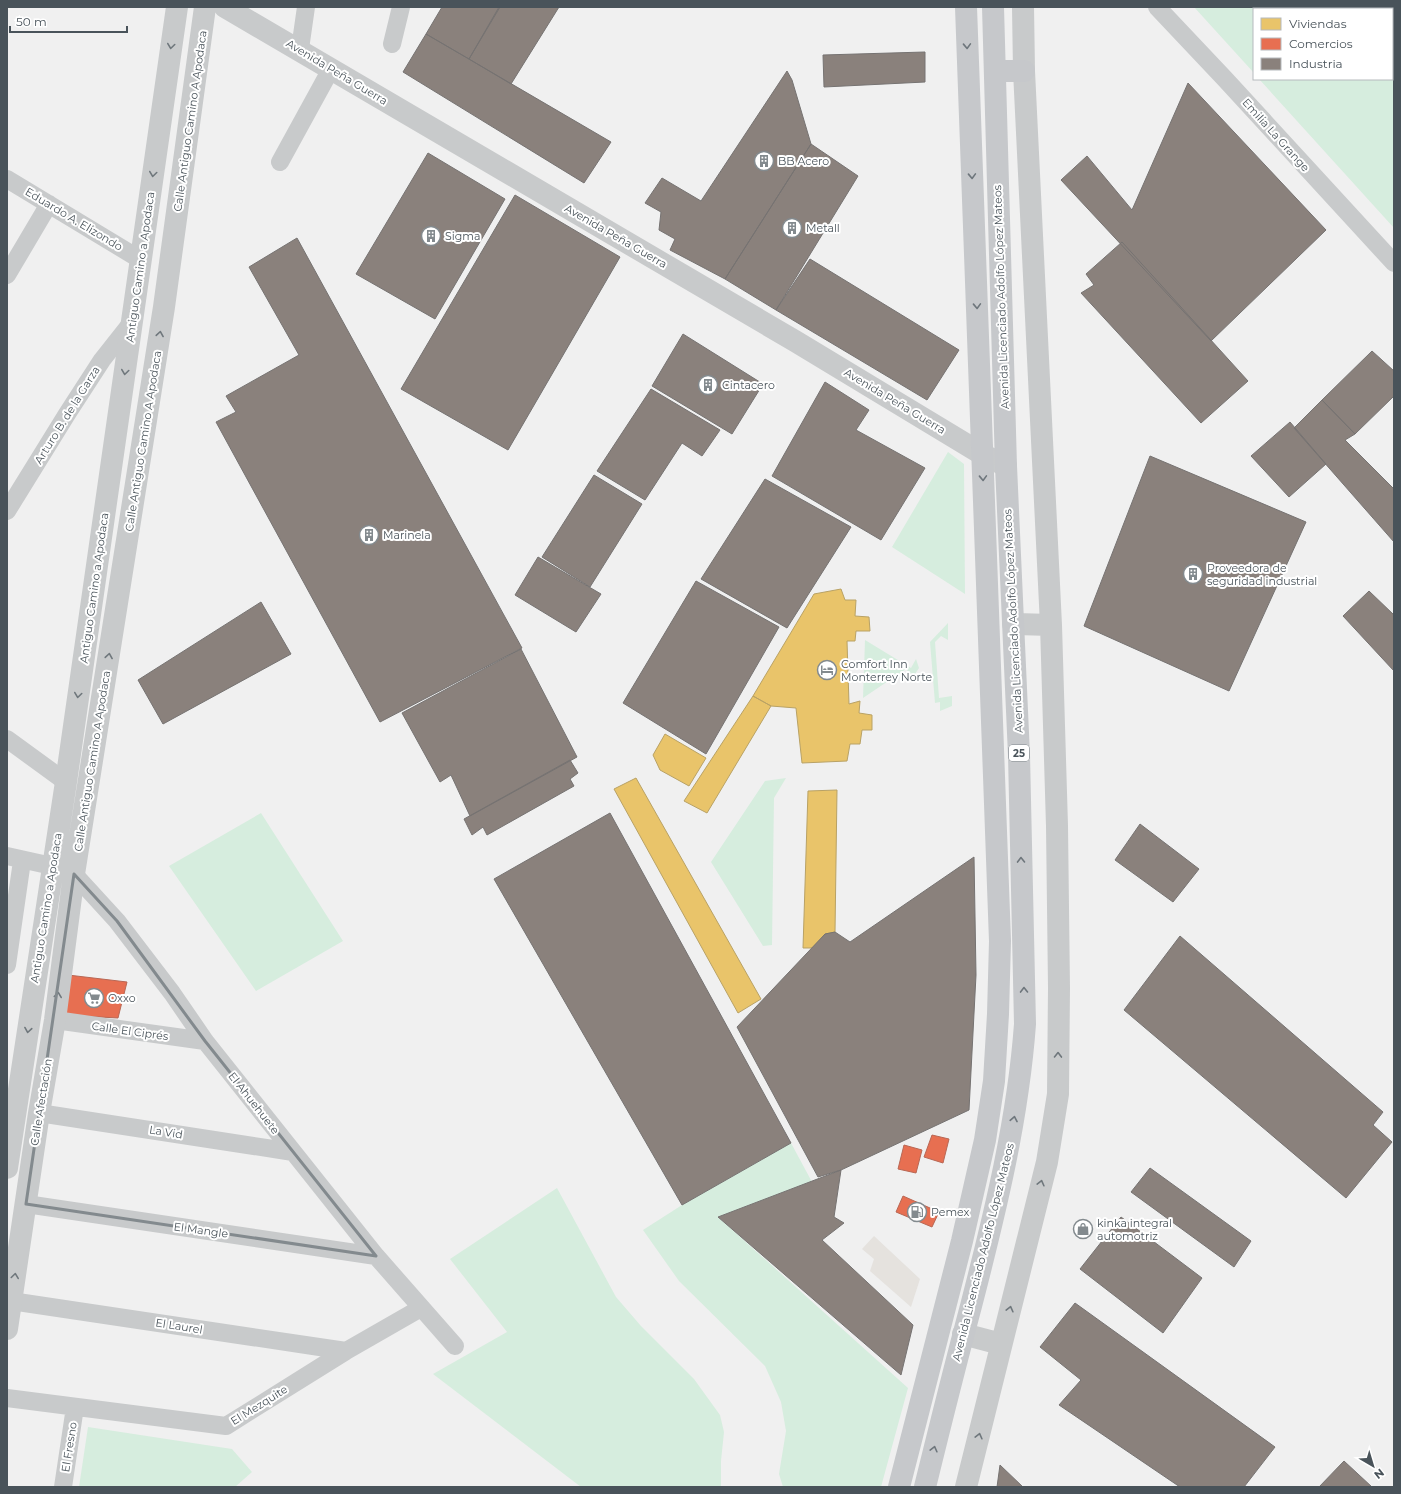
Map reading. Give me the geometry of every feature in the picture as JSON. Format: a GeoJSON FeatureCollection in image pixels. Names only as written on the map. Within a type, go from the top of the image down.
{"type":"FeatureCollection","features":[{"type":"Feature","properties":{"kind":"main road","name":"Avenida Licenciado Adolfo López Mateos"},"geometry":{"type":"LineString","coordinates":[[899,1487],[962,1242],[985,1140],[994,1081],[998,1014],[1000,941],[966,7]]}},
{"type":"Feature","properties":{"kind":"main road","name":"Avenida Licenciado Adolfo López Mateos"},"geometry":{"type":"LineString","coordinates":[[925,1487],[989,1236],[1007,1156],[1018,1094],[1025,1024],[1019,755],[1006,466],[993,7]]}},
{"type":"Feature","properties":{"kind":"main road"},"geometry":{"type":"LineString","coordinates":[[994,71],[1024,71]]}},
{"type":"Feature","properties":{"kind":"street","name":"Antiguo Camino a Apodaca"},"geometry":{"type":"LineString","coordinates":[[7,1168],[66,782],[177,7]]}},
{"type":"Feature","properties":{"kind":"street","name":"Calle Antiguo Camino A Apodaca"},"geometry":{"type":"LineString","coordinates":[[74,874],[163,315],[205,7]]}},
{"type":"Feature","properties":{"kind":"street","name":"Avenida Peña Guerra"},"geometry":{"type":"LineString","coordinates":[[225,7],[300,49],[331,69],[788,336],[982,454],[1006,466]]}},
{"type":"Feature","properties":{"kind":"street"},"geometry":{"type":"LineString","coordinates":[[300,49],[306,7]]}},
{"type":"Feature","properties":{"kind":"street"},"geometry":{"type":"LineString","coordinates":[[392,44],[401,7]]}},
{"type":"Feature","properties":{"kind":"street"},"geometry":{"type":"LineString","coordinates":[[966,1487],[1047,1162],[1058,1094],[1059,988],[1057,826],[1051,625],[1024,71],[1023,7]]}},
{"type":"Feature","properties":{"kind":"street","name":"Emilia La Grange"},"geometry":{"type":"LineString","coordinates":[[1157,7],[1394,263]]}},
{"type":"Feature","properties":{"kind":"street"},"geometry":{"type":"LineString","coordinates":[[280,162],[331,69]]}},
{"type":"Feature","properties":{"kind":"street","name":"Eduardo A. Elizondo"},"geometry":{"type":"LineString","coordinates":[[7,179],[141,260]]}},
{"type":"Feature","properties":{"kind":"street"},"geometry":{"type":"LineString","coordinates":[[7,275],[49,204]]}},
{"type":"Feature","properties":{"kind":"street","name":"Arturo B. de la Garza"},"geometry":{"type":"LineString","coordinates":[[7,511],[102,360],[132,322]]}},
{"type":"Feature","properties":{"kind":"street"},"geometry":{"type":"LineString","coordinates":[[1013,624],[1051,625]]}},
{"type":"Feature","properties":{"kind":"street"},"geometry":{"type":"LineString","coordinates":[[7,738],[66,782]]}},
{"type":"Feature","properties":{"kind":"street","name":"El Ahuehuete"},"geometry":{"type":"LineString","coordinates":[[15,858],[52,866],[74,874],[117,922],[172,993],[205,1041],[376,1256],[455,1346]]}},
{"type":"Feature","properties":{"kind":"street"},"geometry":{"type":"LineString","coordinates":[[7,965],[15,858]]}},
{"type":"Feature","properties":{"kind":"street","name":"Calle Afectación"},"geometry":{"type":"LineString","coordinates":[[7,1329],[39,1113],[55,1020],[74,874]]}},
{"type":"Feature","properties":{"kind":"street","name":"Calle El Ciprés"},"geometry":{"type":"LineString","coordinates":[[55,1020],[205,1041]]}},
{"type":"Feature","properties":{"kind":"street","name":"La Vid"},"geometry":{"type":"LineString","coordinates":[[39,1113],[293,1152]]}},
{"type":"Feature","properties":{"kind":"street","name":"El Mangle"},"geometry":{"type":"LineString","coordinates":[[26,1204],[376,1256]]}},
{"type":"Feature","properties":{"kind":"street","name":"El Laurel"},"geometry":{"type":"LineString","coordinates":[[11,1301],[346,1351]]}},
{"type":"Feature","properties":{"kind":"street","name":"El Mezquite"},"geometry":{"type":"LineString","coordinates":[[7,1398],[226,1426],[346,1351],[421,1308]]}},
{"type":"Feature","properties":{"kind":"street"},"geometry":{"type":"LineString","coordinates":[[964,1334],[1001,1344]]}},
{"type":"Feature","properties":{"kind":"street","name":"El Fresno"},"geometry":{"type":"LineString","coordinates":[[63,1487],[75,1407]]}},
{"type":"Feature","properties":{"kind":"highlighted area"},"geometry":{"type":"Polygon","coordinates":[[[74,874],[117,921],[205,1041],[376,1256],[26,1204],[74,874]]]}},
{"type":"Feature","properties":{"kind":"shaded area"},"geometry":{"type":"Polygon","coordinates":[[[874,1236],[920,1279],[911,1307],[870,1271],[874,1259],[862,1249],[874,1236]]]}},
{"type":"Feature","properties":{"kind":"green space"},"geometry":{"type":"Polygon","coordinates":[[[1194,7],[1394,7],[1394,228],[1260,80],[1393,80],[1393,8],[1253,8],[1253,72],[1194,7]]]}},
{"type":"Feature","properties":{"kind":"green space"},"geometry":{"type":"Polygon","coordinates":[[[948,452],[964,464],[965,594],[892,547],[948,452]]]}},
{"type":"Feature","properties":{"kind":"green space"},"geometry":{"type":"Polygon","coordinates":[[[948,623],[948,640],[941,636],[935,642],[939,698],[952,696],[952,706],[940,711],[940,702],[935,703],[930,642],[948,623]]]}},
{"type":"Feature","properties":{"kind":"green space"},"geometry":{"type":"Polygon","coordinates":[[[865,640],[911,668],[916,659],[919,668],[913,677],[906,669],[863,698],[865,640]]]}},
{"type":"Feature","properties":{"kind":"green space"},"geometry":{"type":"Polygon","coordinates":[[[786,778],[774,798],[772,945],[763,946],[711,862],[765,781],[786,778]]]}},
{"type":"Feature","properties":{"kind":"green space"},"geometry":{"type":"Polygon","coordinates":[[[261,813],[343,941],[256,991],[169,866],[261,813]]]}},
{"type":"Feature","properties":{"kind":"green space"},"geometry":{"type":"Polygon","coordinates":[[[791,1143],[812,1182],[718,1217],[908,1388],[881,1487],[783,1487],[779,1474],[786,1431],[781,1402],[765,1366],[679,1281],[643,1230],[682,1205],[791,1143]]]}},
{"type":"Feature","properties":{"kind":"green space"},"geometry":{"type":"Polygon","coordinates":[[[557,1188],[616,1297],[641,1326],[694,1379],[720,1415],[724,1432],[721,1461],[721,1487],[581,1487],[433,1374],[507,1332],[450,1259],[557,1188]]]}},
{"type":"Feature","properties":{"kind":"green space"},"geometry":{"type":"Polygon","coordinates":[[[88,1427],[232,1449],[252,1472],[235,1487],[79,1487],[88,1427]]]}},
{"type":"Feature","properties":{"kind":"building: Viviendas"},"geometry":{"type":"Polygon","coordinates":[[[841,589],[845,600],[856,600],[855,616],[869,617],[870,631],[856,631],[855,641],[847,641],[849,704],[860,701],[859,713],[872,715],[872,730],[862,730],[860,744],[850,744],[847,761],[802,763],[796,708],[771,706],[753,696],[814,594],[841,589]]]}},
{"type":"Feature","properties":{"kind":"building: Viviendas"},"geometry":{"type":"Polygon","coordinates":[[[753,696],[771,706],[707,813],[684,801],[753,696]]]}},
{"type":"Feature","properties":{"kind":"building: Viviendas"},"geometry":{"type":"Polygon","coordinates":[[[665,734],[706,758],[689,786],[660,770],[653,755],[665,734]]]}},
{"type":"Feature","properties":{"kind":"building: Viviendas"},"geometry":{"type":"Polygon","coordinates":[[[636,778],[761,999],[738,1013],[614,789],[636,778]]]}},
{"type":"Feature","properties":{"kind":"building: Viviendas"},"geometry":{"type":"Polygon","coordinates":[[[837,790],[835,932],[825,934],[815,948],[803,948],[808,791],[837,790]]]}},
{"type":"Feature","properties":{"kind":"building: Comercios","name":"Oxxo"},"geometry":{"type":"Polygon","coordinates":[[[68,975],[127,982],[118,1018],[64,1015],[68,975]]]}},
{"type":"Feature","properties":{"kind":"building: Comercios"},"geometry":{"type":"Polygon","coordinates":[[[932,1135],[949,1139],[943,1163],[924,1157],[932,1135]]]}},
{"type":"Feature","properties":{"kind":"building: Comercios"},"geometry":{"type":"Polygon","coordinates":[[[904,1145],[922,1150],[916,1173],[898,1169],[904,1145]]]}},
{"type":"Feature","properties":{"kind":"building: Comercios","name":"Pemex"},"geometry":{"type":"Polygon","coordinates":[[[903,1196],[939,1212],[932,1227],[896,1212],[903,1196]]]}},
{"type":"Feature","properties":{"kind":"building: Industria"},"geometry":{"type":"Polygon","coordinates":[[[442,7],[500,7],[469,59],[426,34],[442,7]]]}},
{"type":"Feature","properties":{"kind":"building: Industria"},"geometry":{"type":"Polygon","coordinates":[[[499,7],[559,7],[511,84],[469,59],[499,7]]]}},
{"type":"Feature","properties":{"kind":"building: Industria"},"geometry":{"type":"Polygon","coordinates":[[[426,34],[611,142],[584,183],[403,72],[426,34]]]}},
{"type":"Feature","properties":{"kind":"building: Industria"},"geometry":{"type":"Polygon","coordinates":[[[925,52],[925,82],[824,87],[823,55],[925,52]]]}},
{"type":"Feature","properties":{"kind":"building: Industria","name":"BB Acero"},"geometry":{"type":"Polygon","coordinates":[[[787,71],[792,80],[811,144],[725,279],[670,250],[675,239],[659,230],[661,212],[645,203],[662,178],[701,201],[787,71]]]}},
{"type":"Feature","properties":{"kind":"building: Industria"},"geometry":{"type":"Polygon","coordinates":[[[1188,83],[1326,230],[1211,341],[1061,180],[1087,156],[1132,210],[1188,83]]]}},
{"type":"Feature","properties":{"kind":"building: Industria","name":"Metall"},"geometry":{"type":"Polygon","coordinates":[[[811,144],[858,176],[776,310],[725,279],[811,144]]]}},
{"type":"Feature","properties":{"kind":"building: Industria","name":"Sigma"},"geometry":{"type":"Polygon","coordinates":[[[428,153],[505,199],[435,319],[356,274],[428,153]]]}},
{"type":"Feature","properties":{"kind":"building: Industria"},"geometry":{"type":"Polygon","coordinates":[[[515,195],[620,257],[508,450],[401,389],[515,195]]]}},
{"type":"Feature","properties":{"kind":"building: Industria","name":"Marinela"},"geometry":{"type":"Polygon","coordinates":[[[297,238],[522,648],[380,722],[216,422],[236,412],[226,396],[299,355],[249,267],[297,238]]]}},
{"type":"Feature","properties":{"kind":"building: Industria"},"geometry":{"type":"Polygon","coordinates":[[[1122,242],[1248,381],[1201,423],[1081,293],[1094,285],[1086,274],[1122,242]]]}},
{"type":"Feature","properties":{"kind":"building: Industria"},"geometry":{"type":"Polygon","coordinates":[[[810,259],[959,350],[927,400],[776,310],[810,259]]]}},
{"type":"Feature","properties":{"kind":"building: Industria","name":"Cintacero"},"geometry":{"type":"Polygon","coordinates":[[[683,334],[763,384],[732,434],[652,386],[683,334]]]}},
{"type":"Feature","properties":{"kind":"building: Industria"},"geometry":{"type":"Polygon","coordinates":[[[1372,351],[1394,371],[1394,396],[1355,434],[1322,400],[1372,351]]]}},
{"type":"Feature","properties":{"kind":"building: Industria"},"geometry":{"type":"Polygon","coordinates":[[[825,382],[869,410],[856,430],[925,468],[881,540],[772,476],[825,382]]]}},
{"type":"Feature","properties":{"kind":"building: Industria"},"geometry":{"type":"Polygon","coordinates":[[[651,389],[720,430],[702,456],[682,443],[645,500],[597,471],[651,389]]]}},
{"type":"Feature","properties":{"kind":"building: Industria"},"geometry":{"type":"Polygon","coordinates":[[[1322,400],[1355,434],[1345,440],[1394,489],[1394,542],[1294,428],[1322,400]]]}},
{"type":"Feature","properties":{"kind":"building: Industria"},"geometry":{"type":"Polygon","coordinates":[[[1290,422],[1326,464],[1289,497],[1251,456],[1290,422]]]}},
{"type":"Feature","properties":{"kind":"building: Industria","name":"Proveedora de seguridad industrial"},"geometry":{"type":"Polygon","coordinates":[[[1150,456],[1306,522],[1229,691],[1084,626],[1150,456]]]}},
{"type":"Feature","properties":{"kind":"building: Industria"},"geometry":{"type":"Polygon","coordinates":[[[594,475],[642,504],[590,587],[542,557],[594,475]]]}},
{"type":"Feature","properties":{"kind":"building: Industria"},"geometry":{"type":"Polygon","coordinates":[[[765,479],[851,527],[787,628],[701,579],[765,479]]]}},
{"type":"Feature","properties":{"kind":"building: Industria"},"geometry":{"type":"Polygon","coordinates":[[[538,557],[601,594],[576,632],[515,595],[538,557]]]}},
{"type":"Feature","properties":{"kind":"building: Industria"},"geometry":{"type":"Polygon","coordinates":[[[696,581],[779,627],[706,754],[623,703],[696,581]]]}},
{"type":"Feature","properties":{"kind":"building: Industria"},"geometry":{"type":"Polygon","coordinates":[[[1369,591],[1394,615],[1394,671],[1343,616],[1369,591]]]}},
{"type":"Feature","properties":{"kind":"building: Industria"},"geometry":{"type":"Polygon","coordinates":[[[261,602],[291,654],[163,724],[138,680],[261,602]]]}},
{"type":"Feature","properties":{"kind":"building: Industria"},"geometry":{"type":"Polygon","coordinates":[[[521,649],[577,757],[470,816],[451,775],[440,782],[402,713],[521,649]]]}},
{"type":"Feature","properties":{"kind":"building: Industria"},"geometry":{"type":"Polygon","coordinates":[[[570,760],[578,773],[570,779],[574,786],[487,835],[483,827],[472,835],[464,819],[570,760]]]}},
{"type":"Feature","properties":{"kind":"building: Industria"},"geometry":{"type":"Polygon","coordinates":[[[610,813],[791,1143],[682,1205],[494,879],[610,813]]]}},
{"type":"Feature","properties":{"kind":"building: Industria"},"geometry":{"type":"Polygon","coordinates":[[[1140,824],[1199,869],[1173,902],[1115,860],[1140,824]]]}},
{"type":"Feature","properties":{"kind":"building: Industria"},"geometry":{"type":"Polygon","coordinates":[[[974,857],[976,975],[969,1110],[841,1170],[818,1177],[737,1027],[825,934],[835,932],[850,942],[974,857]]]}},
{"type":"Feature","properties":{"kind":"building: Industria"},"geometry":{"type":"Polygon","coordinates":[[[1180,936],[1383,1112],[1373,1125],[1392,1142],[1346,1198],[1124,1010],[1180,936]]]}},
{"type":"Feature","properties":{"kind":"building: Industria"},"geometry":{"type":"Polygon","coordinates":[[[1150,1168],[1251,1241],[1234,1267],[1131,1192],[1150,1168]]]}},
{"type":"Feature","properties":{"kind":"building: Industria"},"geometry":{"type":"Polygon","coordinates":[[[841,1170],[834,1217],[844,1223],[822,1240],[913,1325],[901,1375],[718,1217],[841,1170]]]}},
{"type":"Feature","properties":{"kind":"building: Industria"},"geometry":{"type":"Polygon","coordinates":[[[1121,1217],[1202,1278],[1163,1333],[1080,1269],[1121,1217]]]}},
{"type":"Feature","properties":{"kind":"building: Industria"},"geometry":{"type":"Polygon","coordinates":[[[1075,1303],[1275,1447],[1244,1487],[1180,1487],[1059,1405],[1081,1380],[1040,1347],[1075,1303]]]}},
{"type":"Feature","properties":{"kind":"building: Industria"},"geometry":{"type":"Polygon","coordinates":[[[1344,1461],[1372,1487],[1319,1487],[1344,1461]]]}},
{"type":"Feature","properties":{"kind":"building: Industria"},"geometry":{"type":"Polygon","coordinates":[[[1000,1465],[1023,1487],[997,1487],[1000,1465]]]}},
{"type":"Feature","properties":{"kind":"place","name":"BB Acero"},"geometry":{"type":"Point","coordinates":[764,161]}},
{"type":"Feature","properties":{"kind":"place","name":"Metall"},"geometry":{"type":"Point","coordinates":[792,228]}},
{"type":"Feature","properties":{"kind":"place","name":"Sigma"},"geometry":{"type":"Point","coordinates":[431,236]}},
{"type":"Feature","properties":{"kind":"place","name":"Cintacero"},"geometry":{"type":"Point","coordinates":[708,385]}},
{"type":"Feature","properties":{"kind":"place","name":"Marinela"},"geometry":{"type":"Point","coordinates":[369,535]}},
{"type":"Feature","properties":{"kind":"place","name":"Proveedora de seguridad industrial"},"geometry":{"type":"Point","coordinates":[1193,574]}},
{"type":"Feature","properties":{"kind":"place","name":"Comfort Inn Monterrey Norte"},"geometry":{"type":"Point","coordinates":[827,670]}},
{"type":"Feature","properties":{"kind":"place","name":"Oxxo"},"geometry":{"type":"Point","coordinates":[94,998]}},
{"type":"Feature","properties":{"kind":"place","name":"Pemex"},"geometry":{"type":"Point","coordinates":[917,1212]}},
{"type":"Feature","properties":{"kind":"place","name":"kinka integral automotriz"},"geometry":{"type":"Point","coordinates":[1083,1229]}}]}
